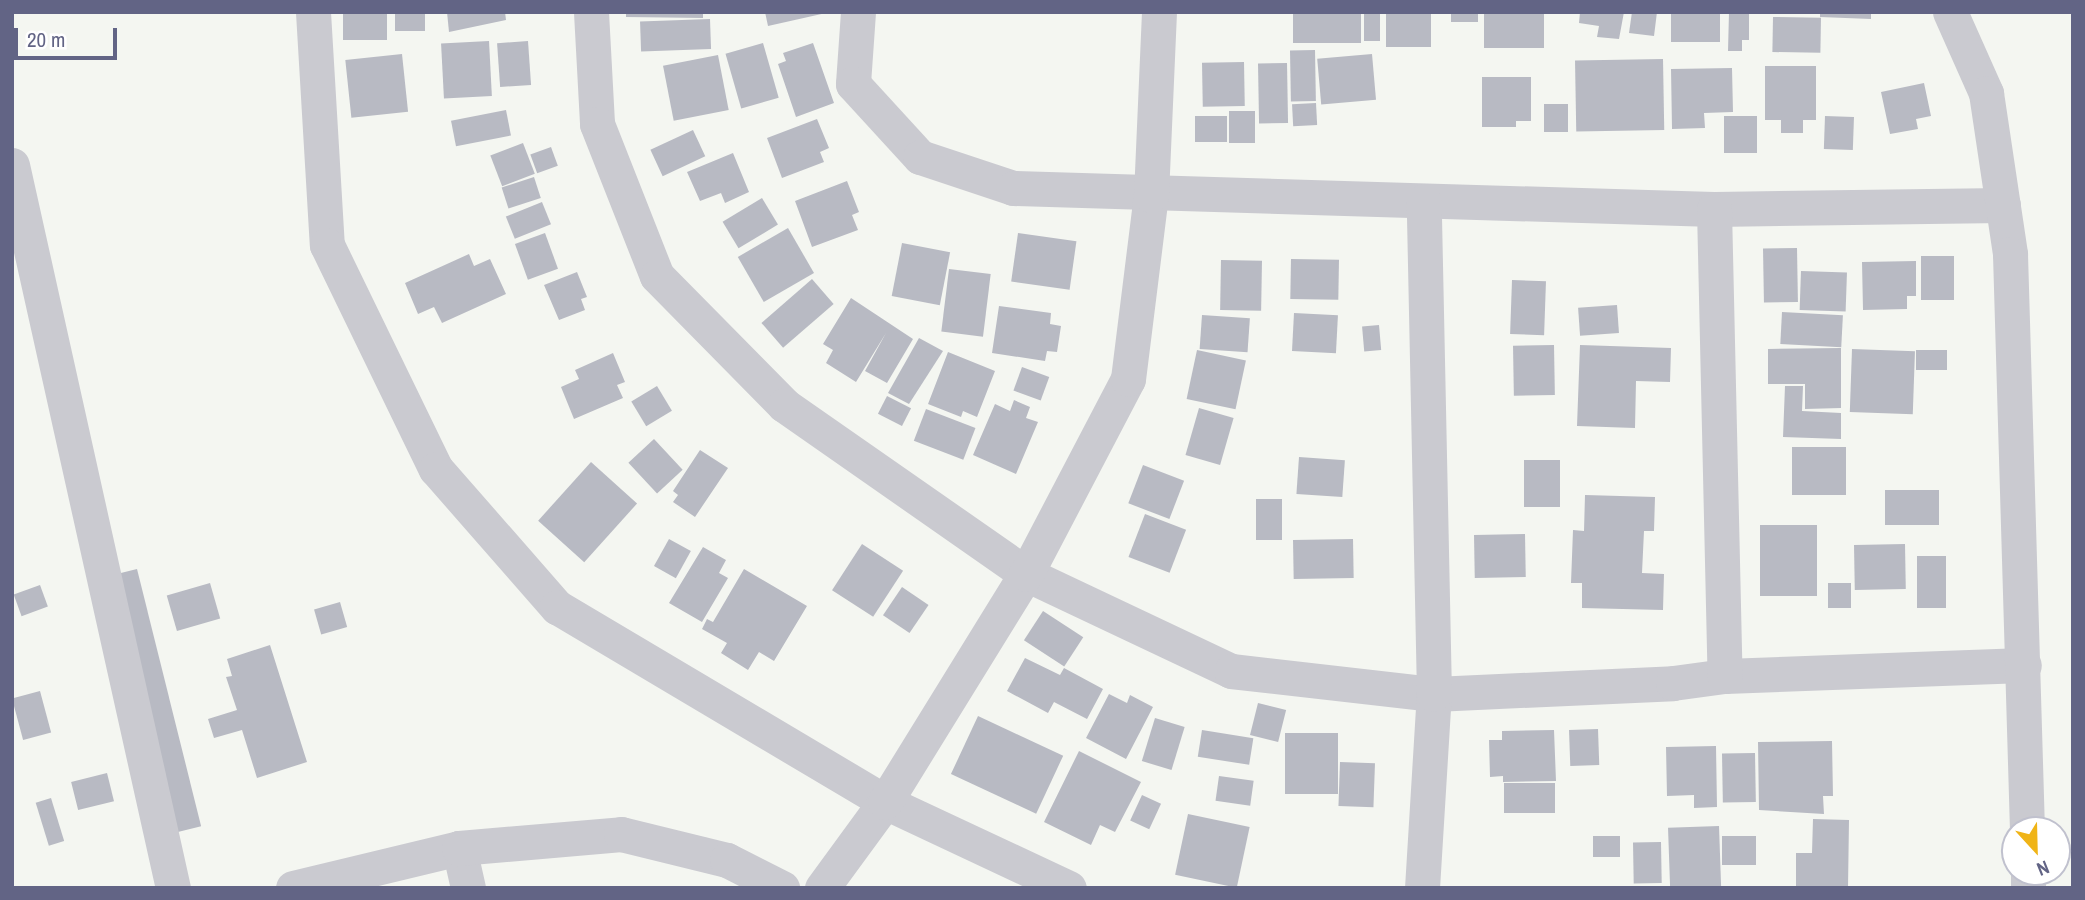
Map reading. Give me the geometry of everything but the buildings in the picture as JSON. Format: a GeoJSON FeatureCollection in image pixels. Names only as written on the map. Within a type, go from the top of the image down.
{"type":"FeatureCollection","features":[{"type":"Feature","properties":{"kind":"street"},"geometry":{"type":"LineString","coordinates":[[313,12],[327,245],[436,469],[557,607],[885,802],[1069,888]]}},
{"type":"Feature","properties":{"kind":"street"},"geometry":{"type":"LineString","coordinates":[[591,12],[597,124],[657,276],[783,405],[1026,574],[1231,671],[1434,694],[1673,683],[1725,676],[2024,664]]}},
{"type":"Feature","properties":{"kind":"street"},"geometry":{"type":"LineString","coordinates":[[858,12],[853,84],[920,157],[1013,188],[1151,195],[1714,209],[2003,205]]}},
{"type":"Feature","properties":{"kind":"street"},"geometry":{"type":"LineString","coordinates":[[822,888],[885,802],[1026,574],[1128,379],[1151,195],[1159,12]]}},
{"type":"Feature","properties":{"kind":"street"},"geometry":{"type":"LineString","coordinates":[[1950,12],[1986,93],[2010,254],[2027,816]]}},
{"type":"Feature","properties":{"kind":"street"},"geometry":{"type":"LineString","coordinates":[[12,165],[173,888]]}},
{"type":"Feature","properties":{"kind":"street"},"geometry":{"type":"LineString","coordinates":[[1422,888],[1434,694],[1424,201]]}},
{"type":"Feature","properties":{"kind":"street"},"geometry":{"type":"LineString","coordinates":[[1714,209],[1725,676]]}},
{"type":"Feature","properties":{"kind":"street"},"geometry":{"type":"LineString","coordinates":[[293,888],[459,848],[621,834],[727,860],[782,888]]}},
{"type":"Feature","properties":{"kind":"street"},"geometry":{"type":"LineString","coordinates":[[459,848],[468,888]]}}]}
